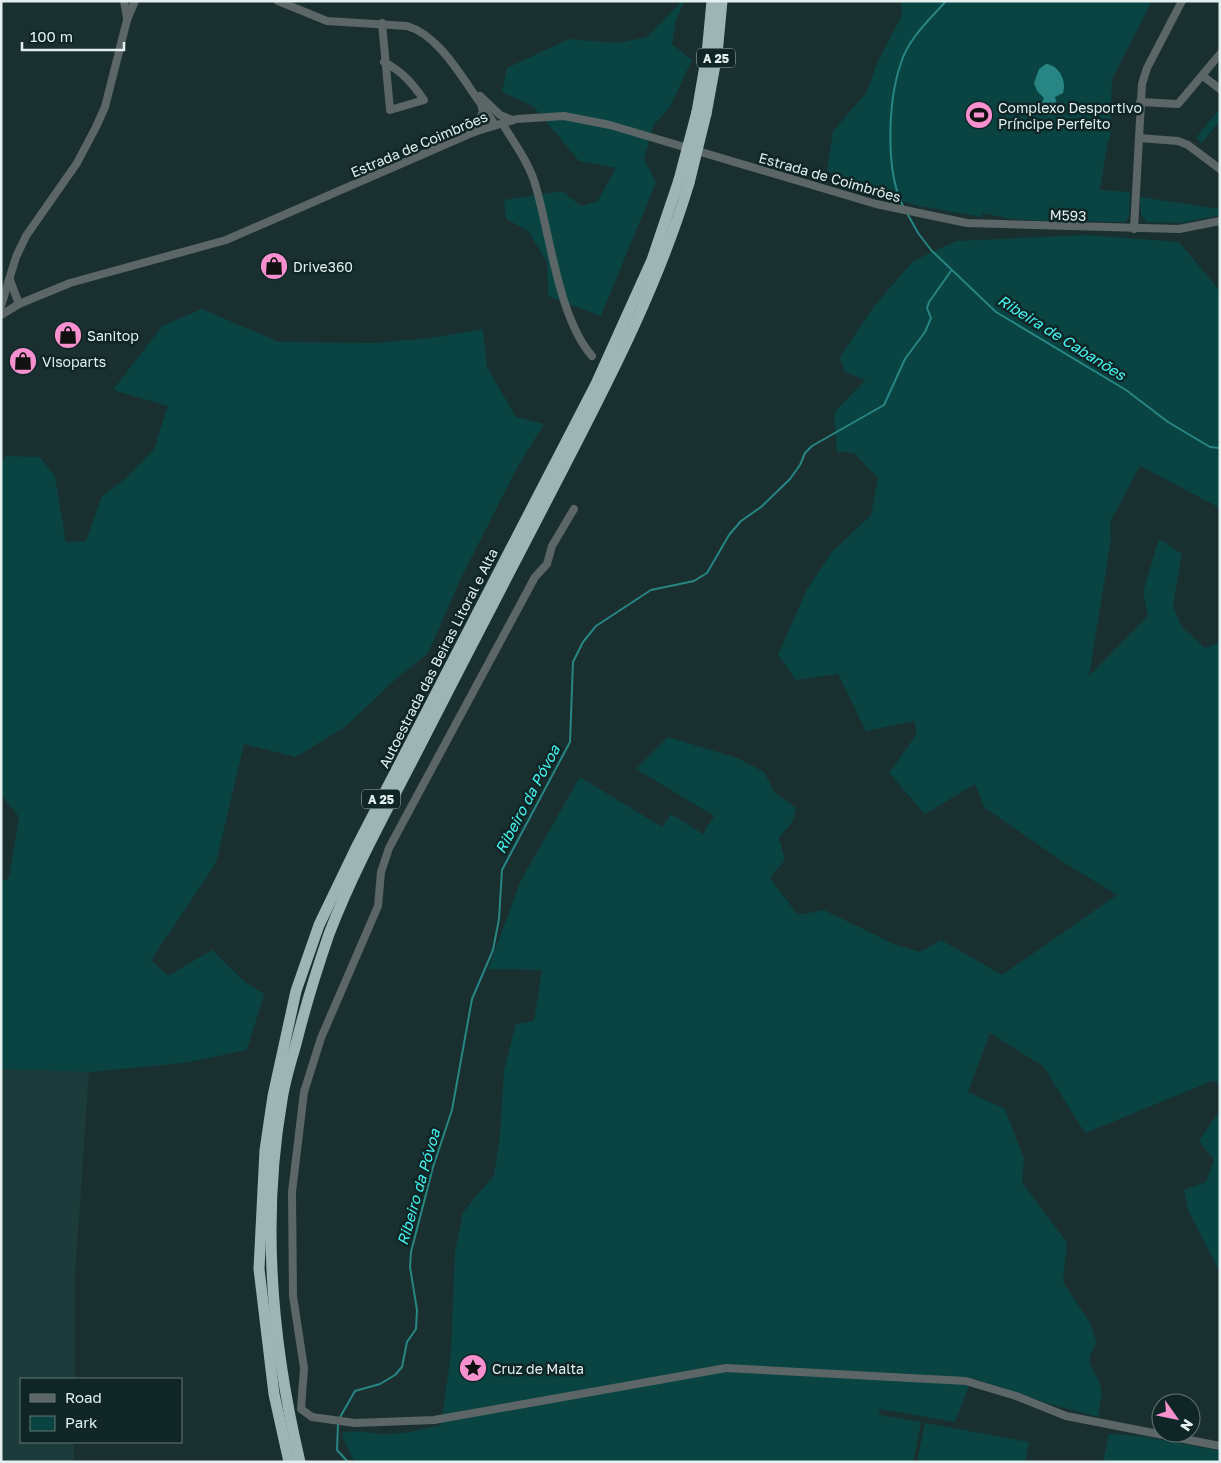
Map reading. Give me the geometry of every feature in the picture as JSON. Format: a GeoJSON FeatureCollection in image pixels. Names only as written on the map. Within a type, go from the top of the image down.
{"type":"FeatureCollection","features":[{"type":"Feature","properties":{"kind":"highway","name":"Autoestrada das Beiras Litoral e Alta"},"geometry":{"type":"LineString","coordinates":[[702,113],[712,1]]}},
{"type":"Feature","properties":{"kind":"highway","name":"Autoestrada das Beiras Litoral e Alta"},"geometry":{"type":"LineString","coordinates":[[300,1462],[284,1388],[276,1329],[271,1274],[272,1218],[274,1150],[282,1096],[309,995],[330,931],[370,842],[642,311],[666,253],[717,54],[722,1]]}},
{"type":"Feature","properties":{"kind":"highway","name":"Autoestrada das Beiras Litoral e Alta"},"geometry":{"type":"LineString","coordinates":[[289,1462],[274,1394],[259,1269],[265,1150],[273,1096],[296,991],[319,925],[357,846],[596,384],[652,260],[684,182]]}},
{"type":"Feature","properties":{"kind":"street"},"geometry":{"type":"LineString","coordinates":[[124,1],[127,20]]}},
{"type":"Feature","properties":{"kind":"street"},"geometry":{"type":"LineString","coordinates":[[1,306],[26,236],[77,163],[105,107],[127,20],[135,1]]}},
{"type":"Feature","properties":{"kind":"street"},"geometry":{"type":"LineString","coordinates":[[278,1],[326,21],[382,23],[418,29],[430,37],[481,104],[499,124],[532,177],[575,332],[592,356]]}},
{"type":"Feature","properties":{"kind":"street"},"geometry":{"type":"LineString","coordinates":[[1134,229],[1142,84],[1147,68],[1182,1]]}},
{"type":"Feature","properties":{"kind":"street"},"geometry":{"type":"LineString","coordinates":[[382,23],[384,62],[390,110],[424,100],[411,81],[399,70],[384,62]]}},
{"type":"Feature","properties":{"kind":"street"},"geometry":{"type":"LineString","coordinates":[[1140,102],[1173,106],[1178,104],[1220,54]]}},
{"type":"Feature","properties":{"kind":"street"},"geometry":{"type":"LineString","coordinates":[[1203,76],[1220,89]]}},
{"type":"Feature","properties":{"kind":"street"},"geometry":{"type":"LineString","coordinates":[[461,77],[491,107],[512,120]]}},
{"type":"Feature","properties":{"kind":"street"},"geometry":{"type":"LineString","coordinates":[[474,132],[483,112],[481,104]]}},
{"type":"Feature","properties":{"kind":"street","name":"Estrada de Coimbrões"},"geometry":{"type":"LineString","coordinates":[[1,315],[19,304],[70,283],[226,240],[474,132],[512,120],[564,116],[610,125],[888,208],[916,214]]}},
{"type":"Feature","properties":{"kind":"street"},"geometry":{"type":"LineString","coordinates":[[1139,138],[1178,141],[1188,145],[1220,169]]}},
{"type":"Feature","properties":{"kind":"street","name":"M593"},"geometry":{"type":"LineString","coordinates":[[916,214],[996,226],[1178,229],[1220,221]]}},
{"type":"Feature","properties":{"kind":"street"},"geometry":{"type":"LineString","coordinates":[[1,274],[10,278]]}},
{"type":"Feature","properties":{"kind":"street"},"geometry":{"type":"LineString","coordinates":[[10,278],[13,292],[19,304]]}},
{"type":"Feature","properties":{"kind":"street"},"geometry":{"type":"LineString","coordinates":[[574,509],[552,546],[547,564],[535,577],[389,848],[381,872],[378,906],[321,1038],[304,1092],[292,1192],[293,1296],[305,1380],[301,1409],[312,1417],[342,1422],[386,1423],[448,1419],[726,1368],[966,1381],[1016,1396],[1066,1416],[1220,1446]]}},
{"type":"Feature","properties":{"kind":"shaded area"},"geometry":{"type":"Polygon","coordinates":[[[1046,64],[1058,70],[1064,84],[1063,93],[1055,97],[1058,107],[1056,112],[1050,116],[1038,112],[1044,98],[1037,91],[1034,83],[1039,69],[1046,64]]]}},
{"type":"Feature","properties":{"kind":"shaded area"},"geometry":{"type":"Polygon","coordinates":[[[1,1069],[89,1072],[75,1275],[75,1378],[20,1378],[20,1443],[74,1443],[74,1462],[1,1462],[1,1069]]]}},
{"type":"Feature","properties":{"kind":"green space"},"geometry":{"type":"Polygon","coordinates":[[[684,1],[676,21],[672,44],[692,60],[670,107],[653,126],[644,159],[656,182],[601,316],[548,296],[547,262],[528,231],[506,219],[504,200],[562,191],[581,206],[597,202],[616,168],[579,161],[533,106],[502,92],[507,68],[569,39],[618,43],[647,37],[684,1]]]}},
{"type":"Feature","properties":{"kind":"green space","name":"Complexo Desportivo Príncipe Perfeito"},"geometry":{"type":"Polygon","coordinates":[[[901,1],[1152,1],[1112,79],[1110,139],[1108,140],[1100,190],[1130,192],[1129,216],[1125,222],[1041,221],[1012,219],[982,213],[981,217],[914,205],[827,171],[833,131],[867,92],[877,63],[902,15],[901,1]]]}},
{"type":"Feature","properties":{"kind":"green space"},"geometry":{"type":"Polygon","coordinates":[[[1220,108],[1220,125],[1217,124],[1202,143],[1196,138],[1220,108]]]}},
{"type":"Feature","properties":{"kind":"green space"},"geometry":{"type":"Polygon","coordinates":[[[1140,197],[1220,209],[1220,215],[1182,223],[1147,222],[1141,215],[1140,197]]]}},
{"type":"Feature","properties":{"kind":"green space"},"geometry":{"type":"Polygon","coordinates":[[[1086,235],[1179,242],[1220,291],[1220,508],[1140,466],[1110,522],[1111,540],[1089,676],[1148,616],[1143,592],[1159,539],[1182,554],[1173,605],[1181,626],[1205,648],[1220,642],[1220,1087],[1215,1081],[1210,1082],[1085,1133],[1043,1066],[990,1033],[968,1092],[1005,1109],[1024,1159],[1022,1182],[1067,1243],[1063,1282],[1090,1323],[1097,1343],[1092,1350],[1090,1362],[1099,1382],[1101,1392],[1098,1417],[1047,1403],[972,1378],[955,1422],[880,1409],[879,1415],[921,1422],[913,1462],[354,1462],[342,1433],[353,1431],[393,1434],[441,1425],[451,1353],[455,1251],[463,1212],[494,1175],[500,1136],[504,1070],[516,1024],[534,1021],[542,970],[488,969],[521,880],[580,777],[662,827],[671,814],[703,834],[714,816],[636,769],[668,737],[737,758],[764,772],[775,793],[796,808],[793,821],[779,838],[785,860],[770,878],[798,915],[824,910],[896,945],[920,952],[941,940],[1002,975],[1117,895],[1060,860],[984,807],[975,784],[925,814],[889,773],[916,735],[915,721],[866,731],[838,674],[796,680],[778,655],[806,591],[832,552],[871,515],[878,478],[854,453],[837,452],[834,413],[865,380],[845,372],[840,357],[872,309],[913,261],[956,241],[1086,235]]]}},
{"type":"Feature","properties":{"kind":"green space"},"geometry":{"type":"Polygon","coordinates":[[[202,309],[279,342],[376,343],[430,338],[483,329],[487,367],[516,417],[544,424],[518,466],[461,578],[428,653],[397,678],[346,726],[296,757],[244,744],[216,863],[151,960],[168,976],[212,950],[245,982],[264,994],[247,1050],[184,1063],[89,1072],[1,1069],[1,882],[9,878],[19,817],[1,795],[1,462],[7,456],[40,457],[55,476],[66,542],[86,541],[102,496],[126,478],[154,449],[168,406],[113,390],[162,326],[202,309]]]}},
{"type":"Feature","properties":{"kind":"green space"},"geometry":{"type":"Polygon","coordinates":[[[1220,1110],[1220,1276],[1188,1210],[1184,1190],[1206,1182],[1214,1160],[1199,1141],[1220,1110]]]}},
{"type":"Feature","properties":{"kind":"green space"},"geometry":{"type":"Polygon","coordinates":[[[925,1423],[1029,1442],[1025,1462],[917,1462],[925,1423]]]}},
{"type":"Feature","properties":{"kind":"green space"},"geometry":{"type":"Polygon","coordinates":[[[1109,1434],[1141,1436],[1151,1438],[1151,1443],[1178,1443],[1220,1451],[1220,1462],[1103,1462],[1109,1434]]]}},
{"type":"Feature","properties":{"kind":"waterway","name":"Ribeira de Cabanões"},"geometry":{"type":"LineString","coordinates":[[903,206],[897,191],[891,155],[890,135],[893,96],[904,54],[920,30],[946,1]]}},
{"type":"Feature","properties":{"kind":"waterway","name":"Ribeira de Cabanões"},"geometry":{"type":"LineString","coordinates":[[907,213],[918,233],[931,250],[996,312],[1126,390],[1168,422],[1210,447],[1220,448]]}},
{"type":"Feature","properties":{"kind":"waterway","name":"Ribeiro da Póvoa"},"geometry":{"type":"LineString","coordinates":[[339,1419],[355,1391],[380,1384],[395,1375],[402,1367],[407,1342],[416,1329],[417,1310],[410,1267],[411,1252],[433,1167],[452,1110],[472,999],[493,950],[499,919],[502,870],[570,742],[573,662],[583,642],[596,626],[651,590],[694,581],[707,573],[729,535],[741,521],[761,507],[790,479],[800,465],[805,453],[812,446],[884,405],[905,359],[925,332],[931,318],[927,308],[929,302],[951,271]]}},
{"type":"Feature","properties":{"kind":"waterway","name":"Ribeiro da Póvoa"},"geometry":{"type":"LineString","coordinates":[[338,1423],[337,1450],[348,1462]]}},
{"type":"Feature","properties":{"kind":"place","name":"Complexo Desportivo Príncipe Perfeito"},"geometry":{"type":"Point","coordinates":[979,115]}},
{"type":"Feature","properties":{"kind":"place","name":"Drive360"},"geometry":{"type":"Point","coordinates":[274,266]}},
{"type":"Feature","properties":{"kind":"place","name":"Sanitop"},"geometry":{"type":"Point","coordinates":[68,335]}},
{"type":"Feature","properties":{"kind":"place","name":"Visoparts"},"geometry":{"type":"Point","coordinates":[23,361]}},
{"type":"Feature","properties":{"kind":"place","name":"Cruz de Malta"},"geometry":{"type":"Point","coordinates":[473,1368]}}]}
